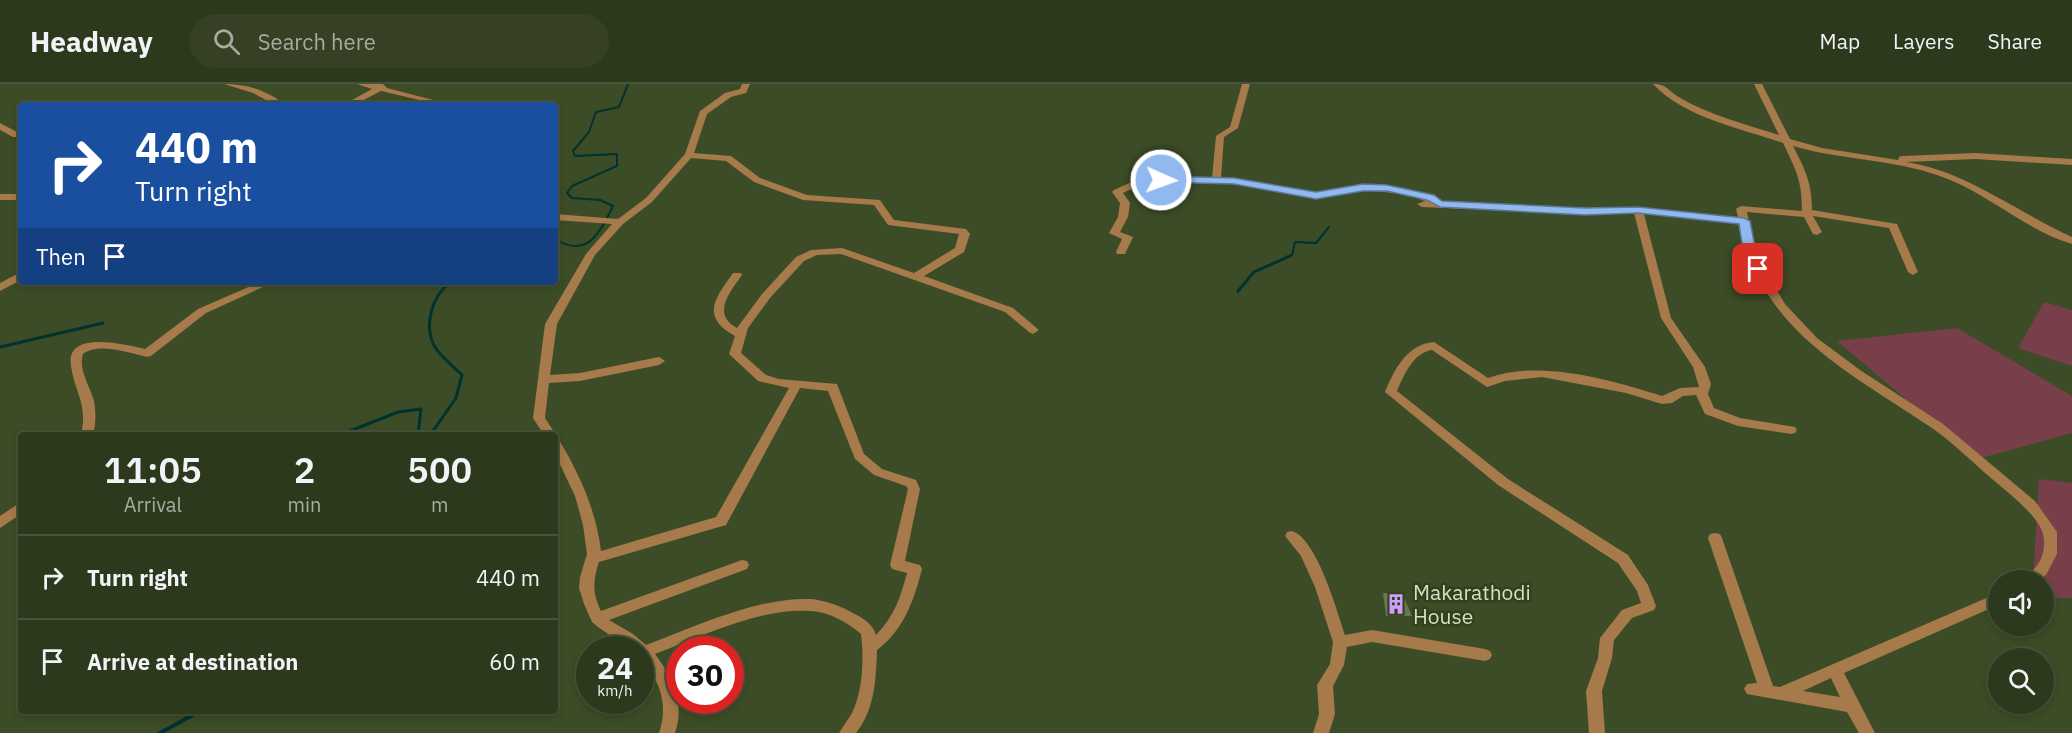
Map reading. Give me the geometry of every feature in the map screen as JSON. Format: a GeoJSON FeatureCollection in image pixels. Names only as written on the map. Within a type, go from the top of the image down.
{"type":"FeatureCollection","features":[{"type":"Feature","properties":{"kind":"street"},"geometry":{"type":"LineString","coordinates":[[228,84],[256,91],[276,102]]}},
{"type":"Feature","properties":{"kind":"street"},"geometry":{"type":"LineString","coordinates":[[361,84],[384,86],[433,102]]}},
{"type":"Feature","properties":{"kind":"street"},"geometry":{"type":"LineString","coordinates":[[548,432],[540,418],[551,324],[591,254],[615,222],[649,200],[688,155],[703,114],[728,95],[743,91],[746,84]]}},
{"type":"Feature","properties":{"kind":"street"},"geometry":{"type":"LineString","coordinates":[[1216,181],[1220,136],[1234,128],[1246,84]]}},
{"type":"Feature","properties":{"kind":"street"},"geometry":{"type":"LineString","coordinates":[[1657,84],[1675,98],[1707,114],[1787,141],[1821,151],[1916,166],[1963,182],[2014,213],[2072,241]]}},
{"type":"Feature","properties":{"kind":"street"},"geometry":{"type":"LineString","coordinates":[[1758,84],[1787,141],[1807,188],[1807,213],[1817,232]]}},
{"type":"Feature","properties":{"kind":"street"},"geometry":{"type":"LineString","coordinates":[[352,102],[384,86]]}},
{"type":"Feature","properties":{"kind":"street"},"geometry":{"type":"LineString","coordinates":[[0,126],[18,135]]}},
{"type":"Feature","properties":{"kind":"street"},"geometry":{"type":"LineString","coordinates":[[688,155],[728,158],[757,180],[806,198],[877,202],[891,223],[962,231],[965,234],[960,250],[917,276]]}},
{"type":"Feature","properties":{"kind":"street"},"geometry":{"type":"LineString","coordinates":[[1892,162],[1905,158],[1975,156],[2072,162]]}},
{"type":"Feature","properties":{"kind":"street"},"geometry":{"type":"LineString","coordinates":[[1121,252],[1128,237],[1114,232],[1123,217],[1125,203],[1117,192],[1145,179],[1234,181],[1316,196],[1363,187],[1387,188],[1430,198],[1440,204]]}},
{"type":"Feature","properties":{"kind":"street"},"geometry":{"type":"LineString","coordinates":[[0,197],[18,196]]}},
{"type":"Feature","properties":{"kind":"street"},"geometry":{"type":"LineString","coordinates":[[1422,204],[1585,211],[1638,210],[1744,221]]}},
{"type":"Feature","properties":{"kind":"street"},"geometry":{"type":"LineString","coordinates":[[1913,272],[1893,225],[1807,213],[1741,209],[1749,247],[1758,269],[1781,306],[1812,340],[1856,373],[1939,427],[2030,504],[2050,532],[2050,554],[2042,570]]}},
{"type":"Feature","properties":{"kind":"street"},"geometry":{"type":"LineString","coordinates":[[1597,733],[1594,691],[1605,658],[1607,639],[1627,614],[1649,606],[1643,589],[1623,559],[1503,482],[1391,392],[1416,350],[1428,345],[1434,346],[1487,383],[1503,377],[1542,373],[1627,388],[1662,400],[1668,400],[1680,392],[1701,392],[1706,388],[1699,367],[1666,318],[1638,210]]}},
{"type":"Feature","properties":{"kind":"street"},"geometry":{"type":"LineString","coordinates":[[558,217],[615,222]]}},
{"type":"Feature","properties":{"kind":"street"},"geometry":{"type":"LineString","coordinates":[[870,647],[890,633],[907,601],[915,568],[897,565],[915,489],[911,483],[873,469],[859,456],[833,387],[796,386],[762,378],[735,354],[743,328],[778,281],[800,259],[815,252],[842,251],[1010,310],[1033,330]]}},
{"type":"Feature","properties":{"kind":"street"},"geometry":{"type":"LineString","coordinates":[[737,275],[718,300],[718,316],[727,329],[741,335]]}},
{"type":"Feature","properties":{"kind":"street"},"geometry":{"type":"LineString","coordinates":[[0,288],[18,277]]}},
{"type":"Feature","properties":{"kind":"street"},"geometry":{"type":"LineString","coordinates":[[88,432],[87,397],[76,369],[75,360],[80,352],[93,345],[147,353],[202,311],[262,285]]}},
{"type":"Feature","properties":{"kind":"street"},"geometry":{"type":"LineString","coordinates":[[544,379],[580,377],[659,361]]}},
{"type":"Feature","properties":{"kind":"street"},"geometry":{"type":"LineString","coordinates":[[594,558],[721,521],[796,386]]}},
{"type":"Feature","properties":{"kind":"street"},"geometry":{"type":"LineString","coordinates":[[1701,392],[1709,411],[1738,422],[1791,430]]}},
{"type":"Feature","properties":{"kind":"street"},"geometry":{"type":"LineString","coordinates":[[558,448],[571,469],[592,529],[594,558],[587,578],[586,592],[597,618],[622,636]]}},
{"type":"Feature","properties":{"kind":"street"},"geometry":{"type":"LineString","coordinates":[[0,523],[18,509]]}},
{"type":"Feature","properties":{"kind":"street"},"geometry":{"type":"LineString","coordinates":[[1292,536],[1307,553],[1319,579],[1340,642],[1337,665],[1325,686],[1327,714],[1321,733]]}},
{"type":"Feature","properties":{"kind":"street"},"geometry":{"type":"LineString","coordinates":[[1715,538],[1766,691]]}},
{"type":"Feature","properties":{"kind":"street"},"geometry":{"type":"LineString","coordinates":[[597,618],[742,565]]}},
{"type":"Feature","properties":{"kind":"street"},"geometry":{"type":"LineString","coordinates":[[1766,691],[1835,670],[1988,603]]}},
{"type":"Feature","properties":{"kind":"street"},"geometry":{"type":"LineString","coordinates":[[654,649],[747,617],[810,606],[855,619],[868,631],[869,675],[860,714],[847,733]]}},
{"type":"Feature","properties":{"kind":"street"},"geometry":{"type":"LineString","coordinates":[[1340,642],[1372,636],[1485,655]]}},
{"type":"Feature","properties":{"kind":"street"},"geometry":{"type":"LineString","coordinates":[[654,668],[670,694],[673,715],[667,733]]}},
{"type":"Feature","properties":{"kind":"street"},"geometry":{"type":"LineString","coordinates":[[1835,670],[1851,706],[1867,733]]}},
{"type":"Feature","properties":{"kind":"street"},"geometry":{"type":"LineString","coordinates":[[1766,691],[1851,706]]}},
{"type":"Feature","properties":{"kind":"shaded area"},"geometry":{"type":"Polygon","coordinates":[[[2044,302],[2072,310],[2072,366],[2018,348],[2044,302]]]}},
{"type":"Feature","properties":{"kind":"shaded area"},"geometry":{"type":"Polygon","coordinates":[[[1957,328],[2072,396],[2072,433],[1977,459],[1837,341],[1957,328]]]}},
{"type":"Feature","properties":{"kind":"shaded area"},"geometry":{"type":"Polygon","coordinates":[[[2039,479],[2072,483],[2072,598],[2054,598],[2054,570],[2034,570],[2039,479]]]}},
{"type":"Feature","properties":{"kind":"building","name":"Makarathodi House"},"geometry":{"type":"Polygon","coordinates":[[[1383,593],[1402,593],[1412,616],[1386,616],[1383,593]]]}},
{"type":"Feature","properties":{"kind":"waterway"},"geometry":{"type":"LineString","coordinates":[[558,240],[576,246],[591,240],[603,225],[613,206],[600,200],[572,198],[567,193],[572,186],[617,166],[617,154],[575,156],[573,151],[589,132],[596,112],[619,107],[628,84]]}},
{"type":"Feature","properties":{"kind":"waterway"},"geometry":{"type":"LineString","coordinates":[[1286,257],[1292,255],[1295,242],[1316,243],[1329,227]]}},
{"type":"Feature","properties":{"kind":"waterway"},"geometry":{"type":"LineString","coordinates":[[1238,291],[1254,272],[1290,256]]}},
{"type":"Feature","properties":{"kind":"waterway"},"geometry":{"type":"LineString","coordinates":[[428,432],[433,431],[456,398],[462,375],[444,358],[431,339],[431,312],[434,303],[448,285]]}},
{"type":"Feature","properties":{"kind":"waterway"},"geometry":{"type":"LineString","coordinates":[[0,347],[103,323]]}},
{"type":"Feature","properties":{"kind":"waterway"},"geometry":{"type":"LineString","coordinates":[[348,432],[398,412],[421,409],[418,432]]}},
{"type":"Feature","properties":{"kind":"waterway"},"geometry":{"type":"LineString","coordinates":[[160,733],[195,714]]}},
{"type":"Feature","properties":{"kind":"place","name":"Makarathodi House"},"geometry":{"type":"Point","coordinates":[1396,604]}},
{"type":"Feature","properties":{"kind":"route"},"geometry":{"type":"LineString","coordinates":[[1161,180],[1234,181],[1316,196],[1363,187],[1387,188],[1430,198],[1440,204],[1585,211],[1638,210],[1744,221],[1749,247],[1758,269]]}}]}
